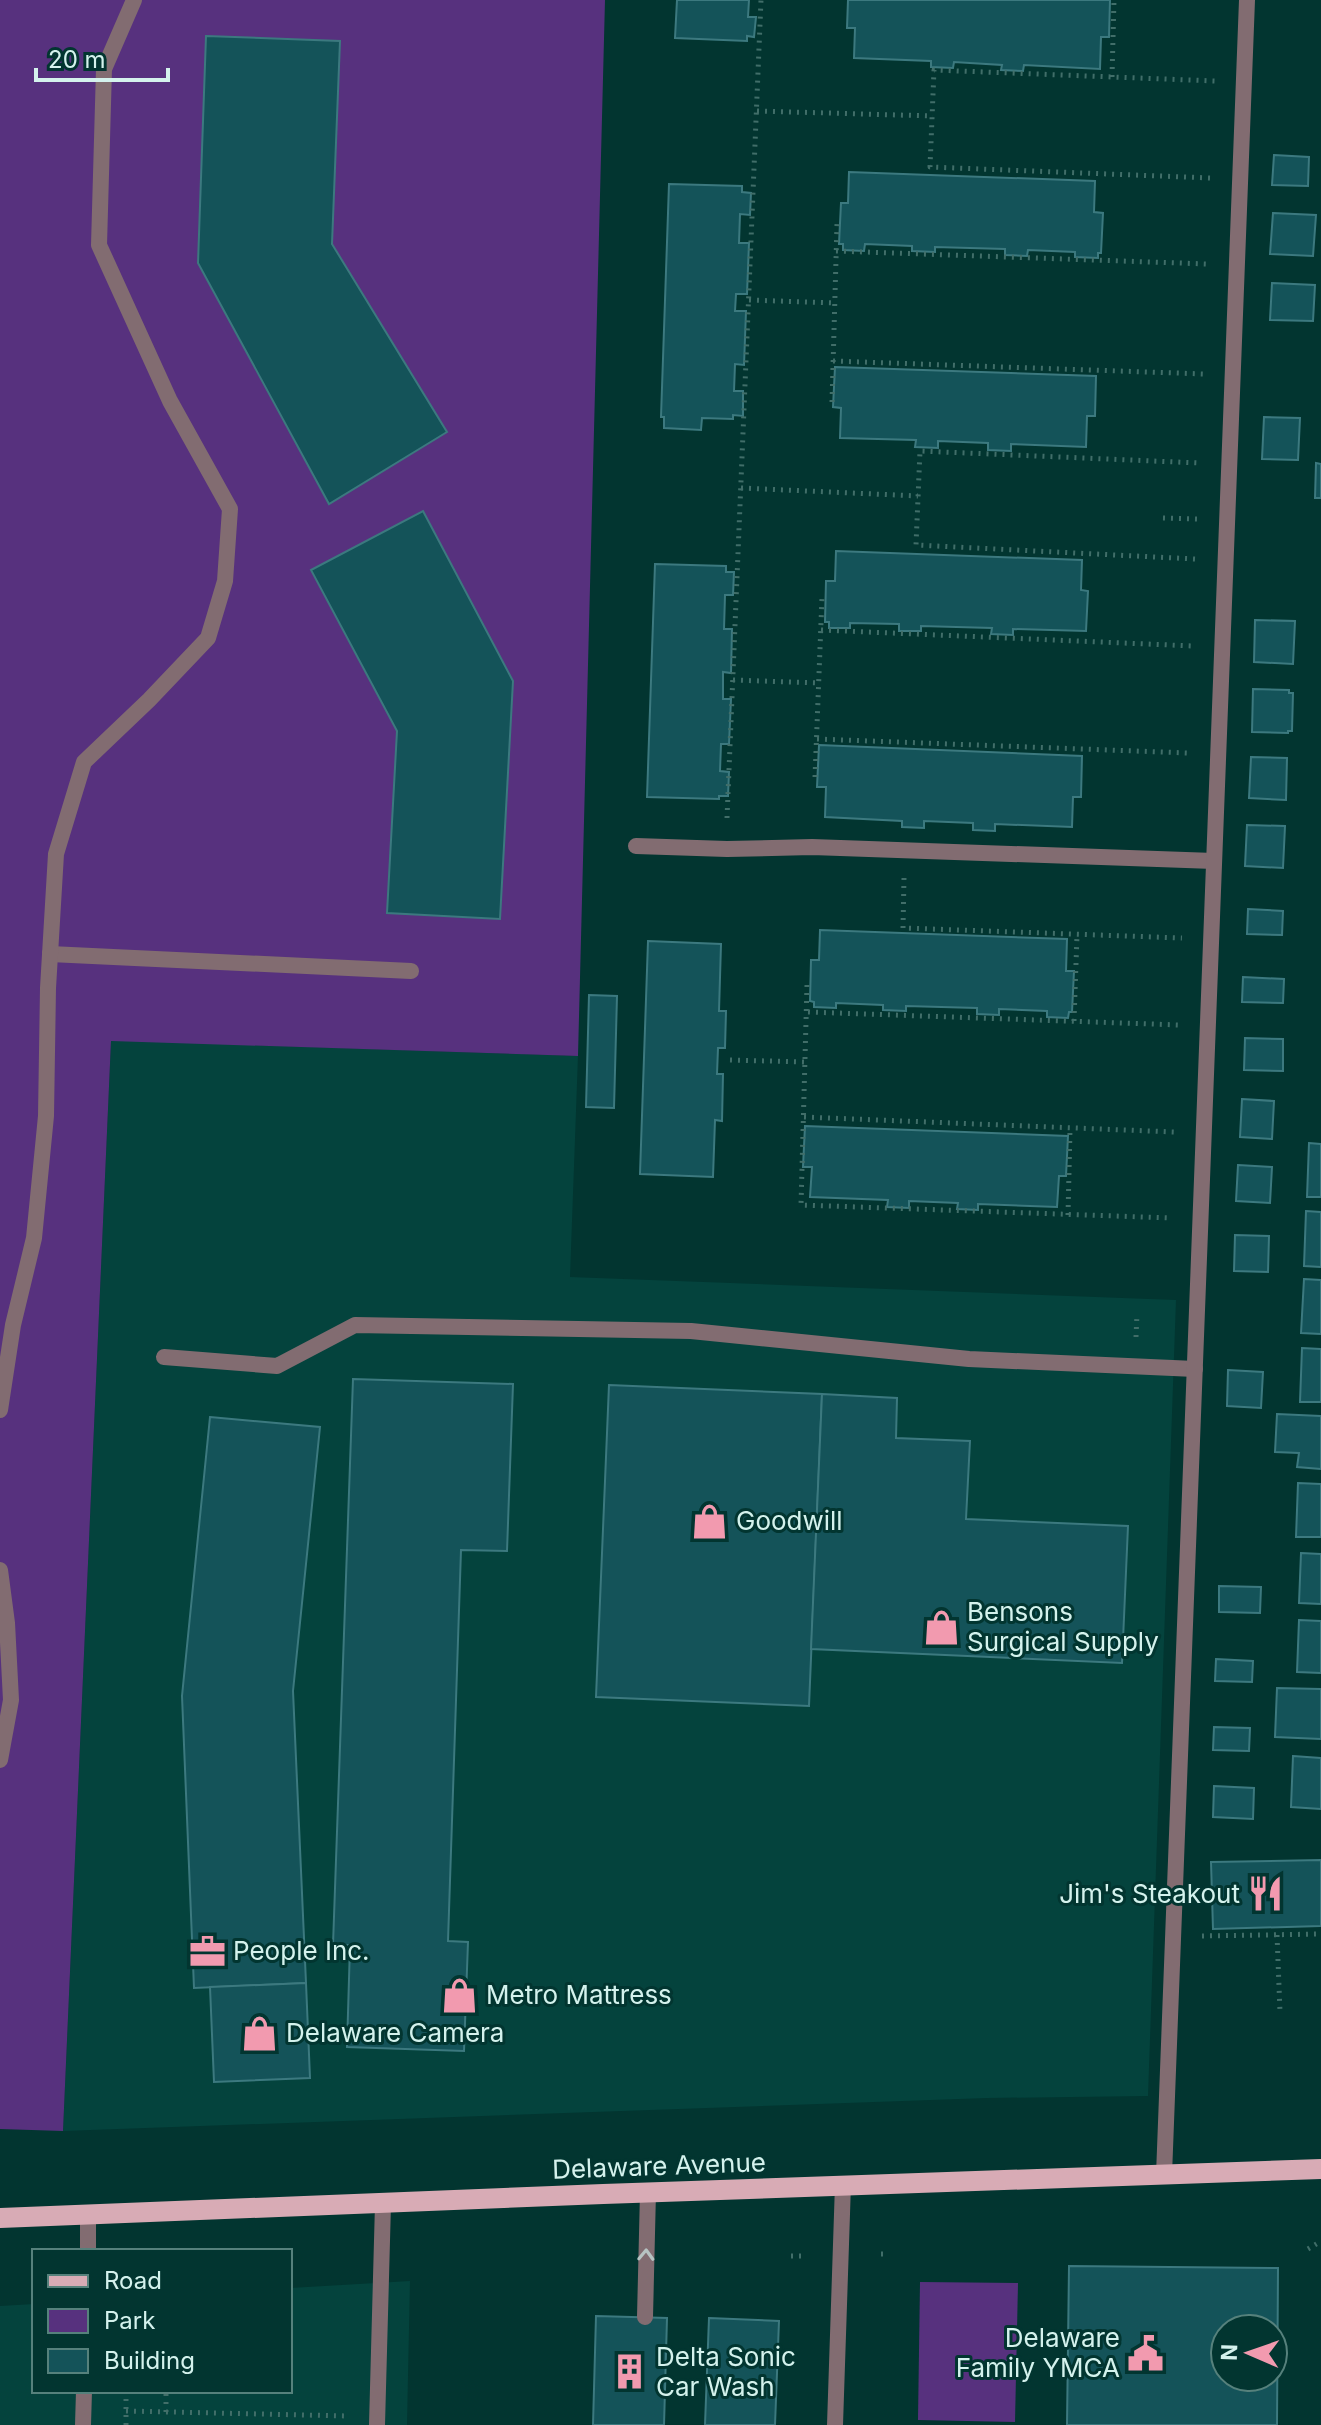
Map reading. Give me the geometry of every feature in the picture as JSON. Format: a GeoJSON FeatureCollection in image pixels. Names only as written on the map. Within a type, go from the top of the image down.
{"type":"FeatureCollection","features":[{"type":"Feature","properties":{"kind":"main road","name":"Delaware Avenue"},"geometry":{"type":"LineString","coordinates":[[0,2218],[843,2184],[990,2182],[1321,2169]]}},
{"type":"Feature","properties":{"kind":"street"},"geometry":{"type":"LineString","coordinates":[[0,1410],[13,1325],[34,1238],[46,1116],[56,854],[84,762],[208,638],[225,581],[230,509],[170,401],[99,245],[104,69],[134,0]]}},
{"type":"Feature","properties":{"kind":"street"},"geometry":{"type":"LineString","coordinates":[[1164,2175],[1247,0]]}},
{"type":"Feature","properties":{"kind":"street"},"geometry":{"type":"LineString","coordinates":[[636,846],[727,849],[812,847],[1214,861]]}},
{"type":"Feature","properties":{"kind":"street"},"geometry":{"type":"LineString","coordinates":[[50,954],[411,971]]}},
{"type":"Feature","properties":{"kind":"street"},"geometry":{"type":"LineString","coordinates":[[164,1357],[277,1366],[355,1325],[691,1331],[969,1359],[1195,1369]]}},
{"type":"Feature","properties":{"kind":"street"},"geometry":{"type":"LineString","coordinates":[[0,1570],[7,1623],[11,1700],[0,1760]]}},
{"type":"Feature","properties":{"kind":"street"},"geometry":{"type":"LineString","coordinates":[[835,2425],[843,2184]]}},
{"type":"Feature","properties":{"kind":"street"},"geometry":{"type":"LineString","coordinates":[[645,2317],[648,2192]]}},
{"type":"Feature","properties":{"kind":"street"},"geometry":{"type":"LineString","coordinates":[[377,2425],[383,2204]]}},
{"type":"Feature","properties":{"kind":"street"},"geometry":{"type":"LineString","coordinates":[[88,2214],[88,2249]]}},
{"type":"Feature","properties":{"kind":"street"},"geometry":{"type":"LineString","coordinates":[[83,2425],[84,2393]]}},
{"type":"Feature","properties":{"kind":"path"},"geometry":{"type":"LineString","coordinates":[[727,825],[761,0]]}},
{"type":"Feature","properties":{"kind":"path"},"geometry":{"type":"LineString","coordinates":[[1112,77],[1114,0]]}},
{"type":"Feature","properties":{"kind":"path"},"geometry":{"type":"LineString","coordinates":[[1188,80],[934,70],[930,167],[1219,178]]}},
{"type":"Feature","properties":{"kind":"path"},"geometry":{"type":"LineString","coordinates":[[757,111],[933,116]]}},
{"type":"Feature","properties":{"kind":"path"},"geometry":{"type":"LineString","coordinates":[[832,402],[837,224]]}},
{"type":"Feature","properties":{"kind":"path"},"geometry":{"type":"LineString","coordinates":[[836,251],[1180,263]]}},
{"type":"Feature","properties":{"kind":"path"},"geometry":{"type":"LineString","coordinates":[[749,300],[835,303]]}},
{"type":"Feature","properties":{"kind":"path"},"geometry":{"type":"LineString","coordinates":[[833,361],[1175,373]]}},
{"type":"Feature","properties":{"kind":"path"},"geometry":{"type":"LineString","coordinates":[[1169,558],[916,545],[920,451],[1174,462]]}},
{"type":"Feature","properties":{"kind":"path"},"geometry":{"type":"LineString","coordinates":[[741,488],[918,496]]}},
{"type":"Feature","properties":{"kind":"path"},"geometry":{"type":"LineString","coordinates":[[1163,518],[1206,519]]}},
{"type":"Feature","properties":{"kind":"path"},"geometry":{"type":"LineString","coordinates":[[815,777],[822,597]]}},
{"type":"Feature","properties":{"kind":"path"},"geometry":{"type":"LineString","coordinates":[[821,630],[1165,645]]}},
{"type":"Feature","properties":{"kind":"path"},"geometry":{"type":"LineString","coordinates":[[733,680],[819,683]]}},
{"type":"Feature","properties":{"kind":"path"},"geometry":{"type":"LineString","coordinates":[[817,739],[1197,753]]}},
{"type":"Feature","properties":{"kind":"path"},"geometry":{"type":"LineString","coordinates":[[904,872],[903,928],[1191,939]]}},
{"type":"Feature","properties":{"kind":"path"},"geometry":{"type":"LineString","coordinates":[[1074,1021],[1077,935]]}},
{"type":"Feature","properties":{"kind":"path"},"geometry":{"type":"LineString","coordinates":[[807,985],[801,1205],[1144,1217]]}},
{"type":"Feature","properties":{"kind":"path"},"geometry":{"type":"LineString","coordinates":[[808,1012],[1188,1025]]}},
{"type":"Feature","properties":{"kind":"path"},"geometry":{"type":"LineString","coordinates":[[730,1060],[805,1062]]}},
{"type":"Feature","properties":{"kind":"path"},"geometry":{"type":"LineString","coordinates":[[804,1117],[1183,1132]]}},
{"type":"Feature","properties":{"kind":"path"},"geometry":{"type":"LineString","coordinates":[[1068,1215],[1070,1129]]}},
{"type":"Feature","properties":{"kind":"path"},"geometry":{"type":"LineString","coordinates":[[1204,1936],[1321,1934]]}},
{"type":"Feature","properties":{"kind":"path"},"geometry":{"type":"LineString","coordinates":[[1277,1935],[1280,2012]]}},
{"type":"Feature","properties":{"kind":"path"},"geometry":{"type":"LineString","coordinates":[[1308,2249],[1318,2243]]}},
{"type":"Feature","properties":{"kind":"path"},"geometry":{"type":"LineString","coordinates":[[791,2256],[804,2256]]}},
{"type":"Feature","properties":{"kind":"path"},"geometry":{"type":"LineString","coordinates":[[126,2393],[126,2425]]}},
{"type":"Feature","properties":{"kind":"path"},"geometry":{"type":"LineString","coordinates":[[166,2393],[166,2412]]}},
{"type":"Feature","properties":{"kind":"path"},"geometry":{"type":"LineString","coordinates":[[126,2411],[338,2416]]}},
{"type":"Feature","properties":{"kind":"shaded area"},"geometry":{"type":"Polygon","coordinates":[[[111,1040],[578,1056],[570,1277],[1176,1300],[1148,2096],[987,2098],[63,2131],[111,1040]]]}},
{"type":"Feature","properties":{"kind":"shaded area"},"geometry":{"type":"Polygon","coordinates":[[[410,2281],[407,2425],[0,2425],[0,2306],[32,2304],[32,2393],[292,2393],[292,2288],[410,2281]]]}},
{"type":"Feature","properties":{"kind":"green space"},"geometry":{"type":"Polygon","coordinates":[[[0,0],[605,0],[578,1056],[111,1041],[63,2131],[0,2129],[0,0]]]}},
{"type":"Feature","properties":{"kind":"green space"},"geometry":{"type":"Polygon","coordinates":[[[920,2282],[1018,2283],[1015,2422],[918,2420],[920,2282]]]}},
{"type":"Feature","properties":{"kind":"building"},"geometry":{"type":"Polygon","coordinates":[[[677,0],[749,0],[748,17],[756,17],[754,37],[747,36],[747,41],[675,38],[677,0]]]}},
{"type":"Feature","properties":{"kind":"building"},"geometry":{"type":"Polygon","coordinates":[[[848,0],[1110,0],[1109,37],[1101,37],[1100,69],[1024,65],[1023,71],[1001,70],[1002,65],[954,62],[953,68],[931,67],[931,61],[854,58],[855,28],[847,28],[848,0]]]}},
{"type":"Feature","properties":{"kind":"building"},"geometry":{"type":"Polygon","coordinates":[[[206,36],[340,41],[332,244],[447,432],[329,504],[198,263],[206,36]]]}},
{"type":"Feature","properties":{"kind":"building"},"geometry":{"type":"Polygon","coordinates":[[[1274,155],[1309,157],[1308,186],[1272,185],[1274,155]]]}},
{"type":"Feature","properties":{"kind":"building"},"geometry":{"type":"Polygon","coordinates":[[[849,172],[1095,181],[1094,212],[1103,213],[1101,253],[1098,253],[1098,258],[1075,257],[1075,252],[1028,250],[1027,256],[1005,255],[1005,249],[935,247],[935,252],[912,251],[912,246],[865,244],[864,251],[843,250],[843,244],[839,244],[841,203],[848,203],[849,172]]]}},
{"type":"Feature","properties":{"kind":"building"},"geometry":{"type":"Polygon","coordinates":[[[669,184],[742,186],[742,192],[751,193],[750,215],[740,214],[739,243],[749,243],[747,294],[736,294],[735,311],[746,311],[744,365],[735,364],[734,391],[743,391],[743,416],[733,415],[733,419],[702,418],[701,430],[664,428],[664,417],[661,417],[669,184]]]}},
{"type":"Feature","properties":{"kind":"building"},"geometry":{"type":"Polygon","coordinates":[[[1273,213],[1316,215],[1313,256],[1270,254],[1273,213]]]}},
{"type":"Feature","properties":{"kind":"building"},"geometry":{"type":"Polygon","coordinates":[[[1272,283],[1315,285],[1313,321],[1270,320],[1272,283]]]}},
{"type":"Feature","properties":{"kind":"building"},"geometry":{"type":"Polygon","coordinates":[[[835,367],[1096,376],[1095,416],[1087,416],[1086,447],[1011,444],[1011,451],[988,450],[988,443],[938,441],[938,448],[915,447],[916,440],[840,438],[841,408],[833,407],[835,367]]]}},
{"type":"Feature","properties":{"kind":"building"},"geometry":{"type":"Polygon","coordinates":[[[1264,417],[1300,418],[1298,460],[1262,459],[1264,417]]]}},
{"type":"Feature","properties":{"kind":"building"},"geometry":{"type":"Polygon","coordinates":[[[1316,463],[1321,464],[1321,498],[1315,498],[1316,463]]]}},
{"type":"Feature","properties":{"kind":"building"},"geometry":{"type":"Polygon","coordinates":[[[423,511],[513,681],[500,919],[387,913],[397,731],[311,570],[423,511]]]}},
{"type":"Feature","properties":{"kind":"building"},"geometry":{"type":"Polygon","coordinates":[[[836,551],[1082,560],[1081,590],[1088,591],[1086,631],[1013,629],[1013,635],[991,634],[992,628],[921,626],[921,631],[899,631],[899,624],[850,623],[850,628],[829,628],[829,622],[825,622],[826,581],[835,581],[836,551]]]}},
{"type":"Feature","properties":{"kind":"building"},"geometry":{"type":"Polygon","coordinates":[[[655,564],[726,566],[726,572],[734,572],[733,595],[725,595],[724,629],[732,629],[731,673],[723,672],[723,699],[731,699],[729,744],[721,744],[720,771],[729,772],[728,796],[719,796],[719,799],[647,797],[655,564]]]}},
{"type":"Feature","properties":{"kind":"building"},"geometry":{"type":"Polygon","coordinates":[[[1255,620],[1295,621],[1293,664],[1254,662],[1255,620]]]}},
{"type":"Feature","properties":{"kind":"building"},"geometry":{"type":"Polygon","coordinates":[[[1253,689],[1289,690],[1293,693],[1292,731],[1252,732],[1253,689]]]}},
{"type":"Feature","properties":{"kind":"building"},"geometry":{"type":"Polygon","coordinates":[[[819,745],[1082,756],[1081,797],[1073,797],[1072,827],[995,824],[995,831],[973,830],[973,823],[924,821],[924,828],[902,827],[902,821],[825,817],[826,787],[817,787],[819,745]]]}},
{"type":"Feature","properties":{"kind":"building"},"geometry":{"type":"Polygon","coordinates":[[[1251,757],[1287,758],[1286,800],[1249,798],[1251,757]]]}},
{"type":"Feature","properties":{"kind":"building"},"geometry":{"type":"Polygon","coordinates":[[[1247,825],[1285,826],[1283,868],[1245,866],[1247,825]]]}},
{"type":"Feature","properties":{"kind":"building"},"geometry":{"type":"Polygon","coordinates":[[[1248,909],[1283,911],[1282,935],[1247,934],[1248,909]]]}},
{"type":"Feature","properties":{"kind":"building"},"geometry":{"type":"Polygon","coordinates":[[[820,930],[1067,939],[1066,971],[1074,971],[1072,1012],[1069,1012],[1068,1018],[1047,1017],[1047,1011],[999,1009],[999,1015],[977,1014],[977,1008],[906,1006],[906,1011],[883,1010],[883,1005],[836,1003],[836,1008],[814,1007],[814,1002],[810,1001],[811,960],[819,960],[820,930]]]}},
{"type":"Feature","properties":{"kind":"building"},"geometry":{"type":"Polygon","coordinates":[[[648,941],[721,944],[719,1011],[726,1011],[725,1048],[718,1048],[717,1074],[723,1074],[722,1121],[715,1120],[713,1177],[640,1174],[648,941]]]}},
{"type":"Feature","properties":{"kind":"building"},"geometry":{"type":"Polygon","coordinates":[[[1243,977],[1284,979],[1283,1003],[1242,1002],[1243,977]]]}},
{"type":"Feature","properties":{"kind":"building"},"geometry":{"type":"Polygon","coordinates":[[[589,995],[617,996],[614,1108],[586,1107],[589,995]]]}},
{"type":"Feature","properties":{"kind":"building"},"geometry":{"type":"Polygon","coordinates":[[[1245,1038],[1283,1039],[1283,1071],[1244,1070],[1245,1038]]]}},
{"type":"Feature","properties":{"kind":"building"},"geometry":{"type":"Polygon","coordinates":[[[1242,1099],[1274,1101],[1272,1139],[1240,1137],[1242,1099]]]}},
{"type":"Feature","properties":{"kind":"building"},"geometry":{"type":"Polygon","coordinates":[[[805,1126],[1068,1136],[1066,1176],[1059,1176],[1057,1207],[978,1204],[978,1210],[957,1209],[958,1203],[909,1201],[909,1208],[887,1207],[888,1200],[810,1197],[812,1167],[803,1167],[805,1126]]]}},
{"type":"Feature","properties":{"kind":"building"},"geometry":{"type":"Polygon","coordinates":[[[1309,1143],[1321,1144],[1321,1197],[1307,1197],[1309,1143]]]}},
{"type":"Feature","properties":{"kind":"building"},"geometry":{"type":"Polygon","coordinates":[[[1238,1165],[1272,1167],[1270,1203],[1236,1201],[1238,1165]]]}},
{"type":"Feature","properties":{"kind":"building"},"geometry":{"type":"Polygon","coordinates":[[[1306,1211],[1321,1212],[1321,1267],[1304,1266],[1306,1211]]]}},
{"type":"Feature","properties":{"kind":"building"},"geometry":{"type":"Polygon","coordinates":[[[1235,1235],[1269,1236],[1268,1272],[1234,1271],[1235,1235]]]}},
{"type":"Feature","properties":{"kind":"building"},"geometry":{"type":"Polygon","coordinates":[[[1304,1279],[1321,1280],[1321,1334],[1301,1333],[1304,1279]]]}},
{"type":"Feature","properties":{"kind":"building"},"geometry":{"type":"Polygon","coordinates":[[[1302,1348],[1321,1349],[1321,1402],[1300,1402],[1302,1348]]]}},
{"type":"Feature","properties":{"kind":"building"},"geometry":{"type":"Polygon","coordinates":[[[1228,1370],[1263,1372],[1261,1408],[1227,1406],[1228,1370]]]}},
{"type":"Feature","properties":{"kind":"building"},"geometry":{"type":"Polygon","coordinates":[[[353,1379],[513,1384],[507,1551],[461,1550],[448,1941],[468,1942],[464,2051],[347,2047],[350,1945],[333,1945],[353,1379]]]}},
{"type":"Feature","properties":{"kind":"building","name":"Goodwill"},"geometry":{"type":"Polygon","coordinates":[[[609,1385],[822,1394],[809,1706],[596,1697],[609,1385]]]}},
{"type":"Feature","properties":{"kind":"building"},"geometry":{"type":"Polygon","coordinates":[[[822,1394],[897,1398],[896,1438],[970,1441],[966,1519],[1128,1526],[1122,1663],[811,1649],[822,1394]]]}},
{"type":"Feature","properties":{"kind":"building"},"geometry":{"type":"Polygon","coordinates":[[[1277,1414],[1321,1416],[1321,1469],[1297,1467],[1299,1453],[1275,1452],[1277,1414]]]}},
{"type":"Feature","properties":{"kind":"building"},"geometry":{"type":"Polygon","coordinates":[[[210,1417],[320,1427],[293,1691],[306,1983],[194,1988],[182,1696],[210,1417]]]}},
{"type":"Feature","properties":{"kind":"building"},"geometry":{"type":"Polygon","coordinates":[[[1298,1483],[1321,1484],[1321,1537],[1296,1537],[1298,1483]]]}},
{"type":"Feature","properties":{"kind":"building"},"geometry":{"type":"Polygon","coordinates":[[[1301,1553],[1321,1554],[1321,1604],[1299,1603],[1301,1553]]]}},
{"type":"Feature","properties":{"kind":"building"},"geometry":{"type":"Polygon","coordinates":[[[1219,1586],[1261,1587],[1260,1613],[1219,1612],[1219,1586]]]}},
{"type":"Feature","properties":{"kind":"building"},"geometry":{"type":"Polygon","coordinates":[[[1299,1620],[1321,1621],[1321,1673],[1297,1672],[1299,1620]]]}},
{"type":"Feature","properties":{"kind":"building"},"geometry":{"type":"Polygon","coordinates":[[[1216,1659],[1253,1661],[1252,1682],[1215,1681],[1216,1659]]]}},
{"type":"Feature","properties":{"kind":"building"},"geometry":{"type":"Polygon","coordinates":[[[1277,1688],[1321,1689],[1321,1739],[1275,1737],[1277,1688]]]}},
{"type":"Feature","properties":{"kind":"building"},"geometry":{"type":"Polygon","coordinates":[[[1214,1727],[1250,1728],[1249,1751],[1213,1750],[1214,1727]]]}},
{"type":"Feature","properties":{"kind":"building"},"geometry":{"type":"Polygon","coordinates":[[[1293,1756],[1321,1758],[1321,1809],[1291,1807],[1293,1756]]]}},
{"type":"Feature","properties":{"kind":"building"},"geometry":{"type":"Polygon","coordinates":[[[1214,1786],[1254,1788],[1253,1819],[1213,1817],[1214,1786]]]}},
{"type":"Feature","properties":{"kind":"building","name":"Jim's Steakout"},"geometry":{"type":"Polygon","coordinates":[[[1321,1860],[1321,1926],[1213,1929],[1211,1862],[1321,1860]]]}},
{"type":"Feature","properties":{"kind":"building","name":"Delaware Camera"},"geometry":{"type":"Polygon","coordinates":[[[306,1983],[310,2078],[214,2082],[210,1987],[306,1983]]]}},
{"type":"Feature","properties":{"kind":"building","name":"Delaware Family YMCA"},"geometry":{"type":"Polygon","coordinates":[[[1069,2266],[1278,2268],[1278,2313],[1209,2313],[1209,2393],[1277,2393],[1277,2425],[1067,2425],[1069,2266]]]}},
{"type":"Feature","properties":{"kind":"building","name":"Delta Sonic Car Wash"},"geometry":{"type":"Polygon","coordinates":[[[596,2316],[667,2318],[664,2425],[593,2425],[596,2316]]]}},
{"type":"Feature","properties":{"kind":"building"},"geometry":{"type":"Polygon","coordinates":[[[709,2318],[779,2321],[775,2425],[705,2425],[709,2318]]]}},
{"type":"Feature","properties":{"kind":"place","name":"Goodwill"},"geometry":{"type":"Point","coordinates":[710,1521]}},
{"type":"Feature","properties":{"kind":"place","name":"Bensons Surgical Supply"},"geometry":{"type":"Point","coordinates":[941,1627]}},
{"type":"Feature","properties":{"kind":"place","name":"Jim's Steakout"},"geometry":{"type":"Point","coordinates":[1266,1894]}},
{"type":"Feature","properties":{"kind":"place","name":"People Inc."},"geometry":{"type":"Point","coordinates":[207,1951]}},
{"type":"Feature","properties":{"kind":"place","name":"Metro Mattress"},"geometry":{"type":"Point","coordinates":[460,1995]}},
{"type":"Feature","properties":{"kind":"place","name":"Delaware Camera"},"geometry":{"type":"Point","coordinates":[260,2033]}},
{"type":"Feature","properties":{"kind":"place","name":"Delaware Family YMCA"},"geometry":{"type":"Point","coordinates":[1146,2353]}},
{"type":"Feature","properties":{"kind":"place","name":"Delta Sonic Car Wash"},"geometry":{"type":"Point","coordinates":[630,2372]}}]}
